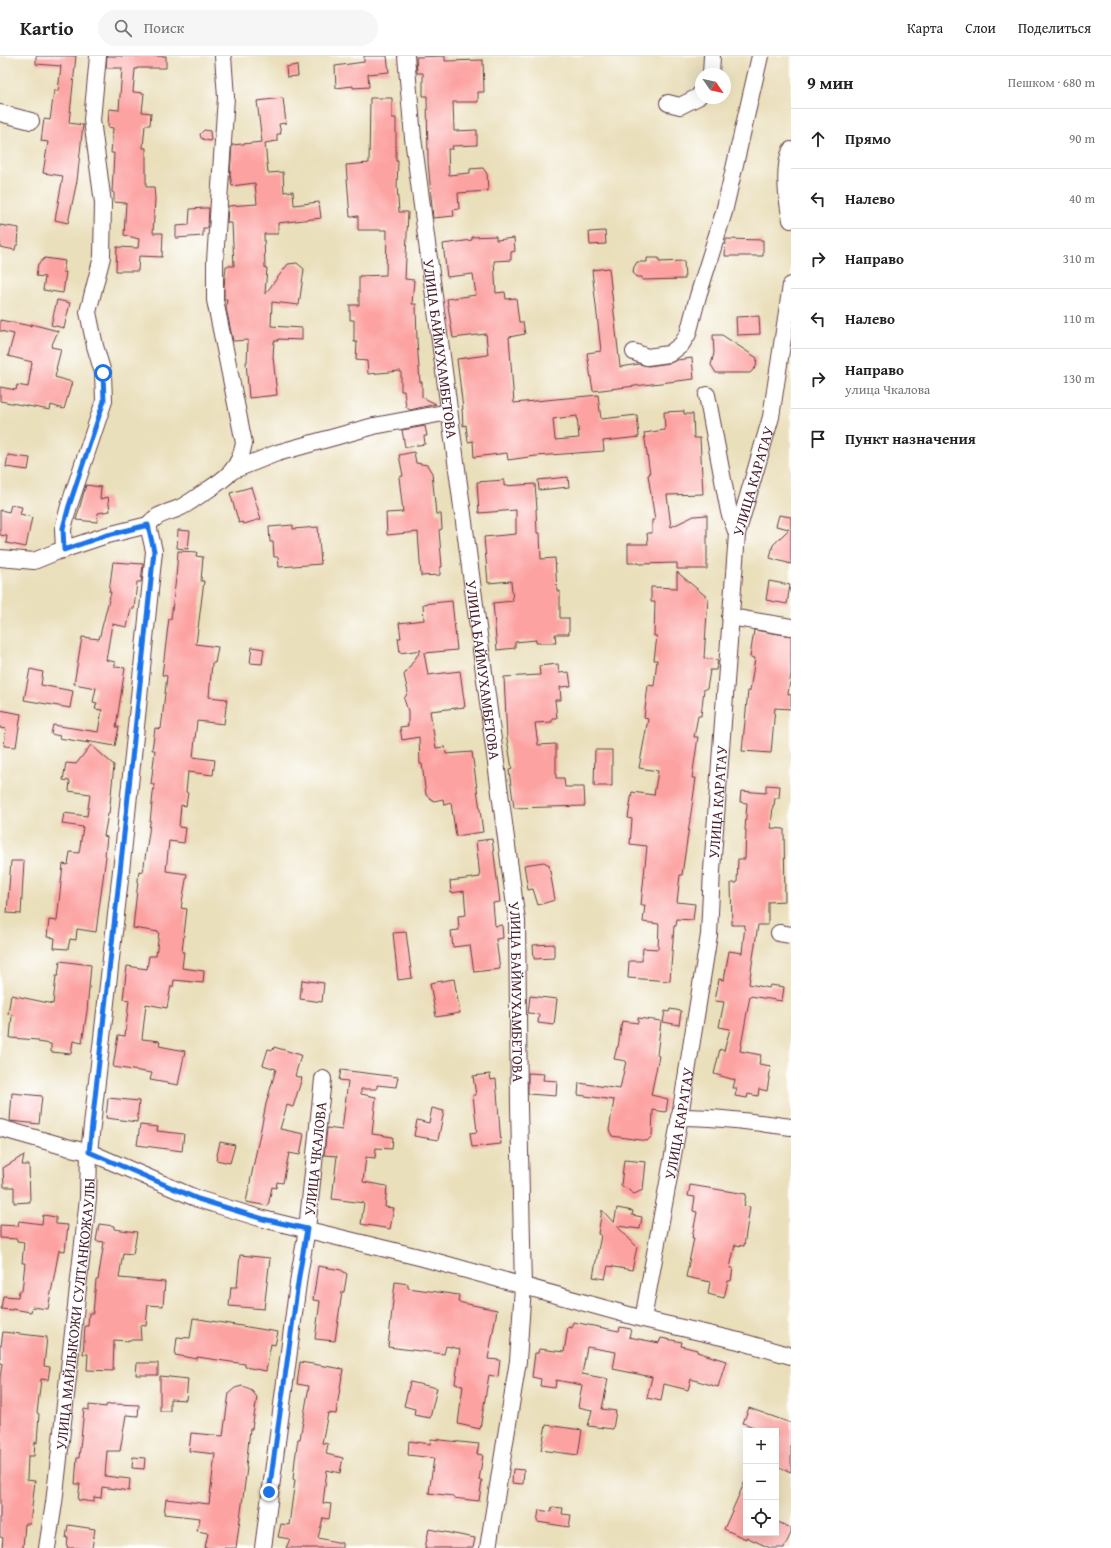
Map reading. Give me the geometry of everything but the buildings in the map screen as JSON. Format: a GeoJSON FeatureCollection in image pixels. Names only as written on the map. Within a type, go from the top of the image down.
{"type":"FeatureCollection","features":[{"type":"Feature","properties":{"kind":"street"},"geometry":{"type":"LineString","coordinates":[[64,550],[63,528],[104,401],[103,373],[95,346],[88,312],[102,257],[103,203],[92,120],[98,56]]}},
{"type":"Feature","properties":{"kind":"street"},"geometry":{"type":"LineString","coordinates":[[0,558],[34,561],[104,536],[148,525],[155,517],[178,509],[225,479],[234,470],[242,455],[244,443],[215,300],[215,261],[226,97],[223,56]]}},
{"type":"Feature","properties":{"kind":"street","name":"УЛИЦА БАЙМУХАМБЕТОВА"},"geometry":{"type":"LineString","coordinates":[[406,56],[413,138],[448,412],[517,921],[523,1287],[518,1361],[488,1548]]}},
{"type":"Feature","properties":{"kind":"street"},"geometry":{"type":"LineString","coordinates":[[711,68],[712,56]]}},
{"type":"Feature","properties":{"kind":"street"},"geometry":{"type":"LineString","coordinates":[[634,352],[647,358],[669,354],[681,345],[688,334],[724,212],[760,56]]}},
{"type":"Feature","properties":{"kind":"street"},"geometry":{"type":"LineString","coordinates":[[668,103],[680,106],[695,98]]}},
{"type":"Feature","properties":{"kind":"street"},"geometry":{"type":"LineString","coordinates":[[0,113],[31,121]]}},
{"type":"Feature","properties":{"kind":"street"},"geometry":{"type":"LineString","coordinates":[[791,150],[787,158],[787,201],[791,220]]}},
{"type":"Feature","properties":{"kind":"street","name":"УЛИЦА КАРАТАУ"},"geometry":{"type":"LineString","coordinates":[[643,1320],[709,935],[712,870],[737,534],[771,417],[791,286]]}},
{"type":"Feature","properties":{"kind":"street"},"geometry":{"type":"LineString","coordinates":[[707,395],[729,512],[737,534]]}},
{"type":"Feature","properties":{"kind":"street"},"geometry":{"type":"LineString","coordinates":[[234,470],[277,452],[374,426],[448,412]]}},
{"type":"Feature","properties":{"kind":"street","name":"УЛИЦА МАЙЛЫКОЖИ СУЛТАНКОЖАУЛЫ"},"geometry":{"type":"LineString","coordinates":[[47,1548],[54,1503],[87,1206],[89,1152],[154,551],[148,525]]}},
{"type":"Feature","properties":{"kind":"street"},"geometry":{"type":"LineString","coordinates":[[730,617],[791,627]]}},
{"type":"Feature","properties":{"kind":"street","name":"УЛИЦА ЧКАЛОВА"},"geometry":{"type":"LineString","coordinates":[[263,1548],[297,1292],[307,1229],[324,1078]]}},
{"type":"Feature","properties":{"kind":"street"},"geometry":{"type":"LineString","coordinates":[[679,1117],[701,1117],[791,1126]]}},
{"type":"Feature","properties":{"kind":"street"},"geometry":{"type":"LineString","coordinates":[[0,1128],[89,1152],[198,1199],[263,1219],[423,1258],[643,1320],[739,1341],[791,1356]]}},
{"type":"Feature","properties":{"kind":"route"},"geometry":{"type":"LineString","coordinates":[[103,373],[104,401],[63,528],[64,550],[104,536],[148,525],[154,551],[89,1152],[198,1199],[263,1219],[307,1229],[269,1492]]}}]}
